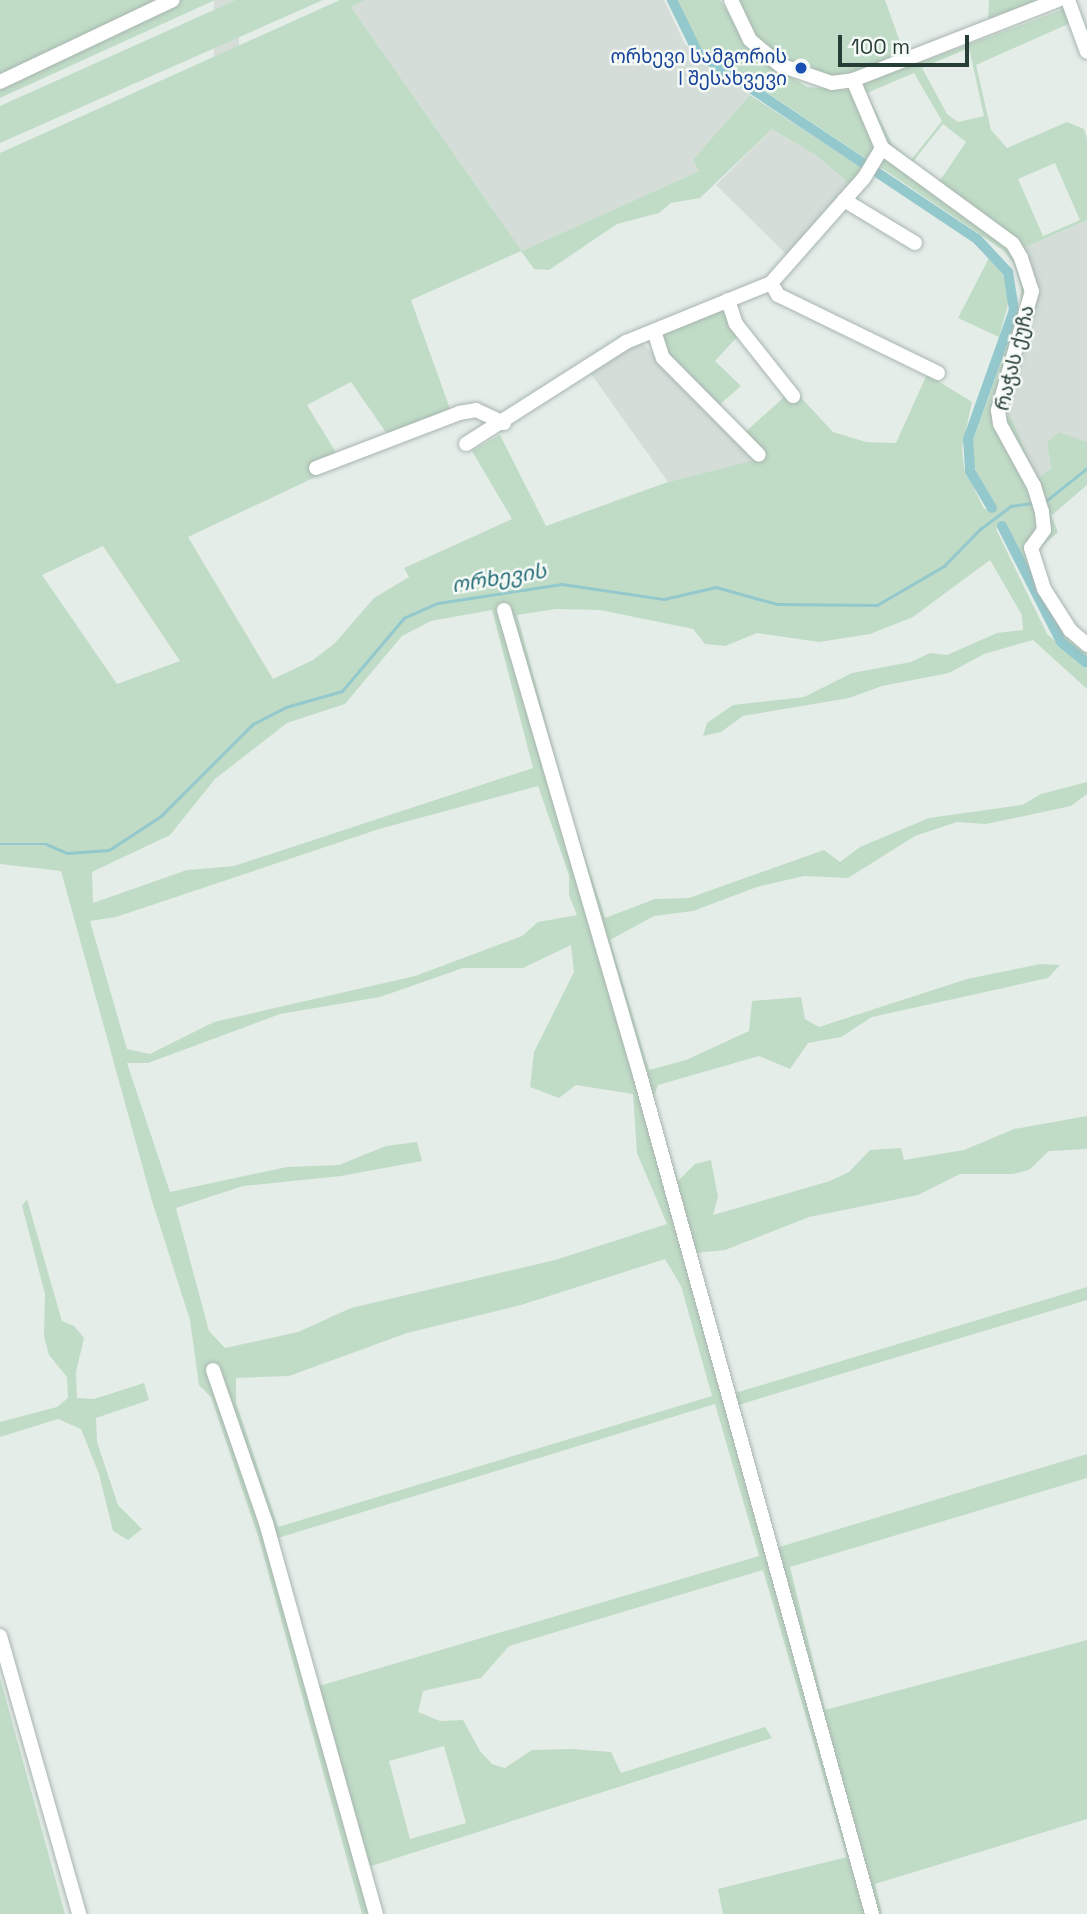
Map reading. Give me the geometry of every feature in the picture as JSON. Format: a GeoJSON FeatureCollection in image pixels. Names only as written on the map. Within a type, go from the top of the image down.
{"type":"FeatureCollection","features":[{"type":"Feature","properties":{"kind":"street"},"geometry":{"type":"LineString","coordinates":[[0,82],[173,0]]}},
{"type":"Feature","properties":{"kind":"street"},"geometry":{"type":"LineString","coordinates":[[731,0],[750,40],[780,65],[812,79],[853,80],[1058,0]]}},
{"type":"Feature","properties":{"kind":"street"},"geometry":{"type":"LineString","coordinates":[[1068,0],[1087,52]]}},
{"type":"Feature","properties":{"kind":"street"},"geometry":{"type":"LineString","coordinates":[[466,444],[504,423],[601,356],[771,283],[864,178],[882,148],[853,80]]}},
{"type":"Feature","properties":{"kind":"street","name":"რაჭას ქუჩა"},"geometry":{"type":"LineString","coordinates":[[882,148],[1013,244],[1032,291],[998,410],[1006,439],[1039,502],[1044,530],[1031,554],[1044,589],[1070,630],[1087,645]]}},
{"type":"Feature","properties":{"kind":"street"},"geometry":{"type":"LineString","coordinates":[[844,200],[915,243]]}},
{"type":"Feature","properties":{"kind":"street"},"geometry":{"type":"LineString","coordinates":[[771,283],[778,295],[938,373]]}},
{"type":"Feature","properties":{"kind":"street"},"geometry":{"type":"LineString","coordinates":[[728,300],[736,324],[793,396]]}},
{"type":"Feature","properties":{"kind":"street"},"geometry":{"type":"LineString","coordinates":[[654,331],[663,358],[759,455]]}},
{"type":"Feature","properties":{"kind":"street"},"geometry":{"type":"LineString","coordinates":[[316,468],[451,415],[476,410],[504,423]]}},
{"type":"Feature","properties":{"kind":"street"},"geometry":{"type":"LineString","coordinates":[[504,610],[640,1075],[872,1914]]}},
{"type":"Feature","properties":{"kind":"street"},"geometry":{"type":"LineString","coordinates":[[213,1370],[267,1523],[376,1914]]}},
{"type":"Feature","properties":{"kind":"street"},"geometry":{"type":"LineString","coordinates":[[0,1636],[79,1914]]}},
{"type":"Feature","properties":{"kind":"shaded area"},"geometry":{"type":"Polygon","coordinates":[[[214,0],[239,0],[239,235],[214,235],[214,0]]]}},
{"type":"Feature","properties":{"kind":"shaded area"},"geometry":{"type":"Polygon","coordinates":[[[365,0],[664,0],[685,44],[750,95],[694,160],[699,171],[522,251],[351,7],[365,0]]]}},
{"type":"Feature","properties":{"kind":"shaded area"},"geometry":{"type":"Polygon","coordinates":[[[772,129],[817,156],[850,184],[789,257],[716,185],[772,129]]]}},
{"type":"Feature","properties":{"kind":"shaded area"},"geometry":{"type":"Polygon","coordinates":[[[1087,220],[1087,442],[1059,433],[1047,442],[1051,468],[1037,479],[1012,419],[1002,414],[1035,284],[1021,249],[1087,220]]]}},
{"type":"Feature","properties":{"kind":"shaded area"},"geometry":{"type":"Polygon","coordinates":[[[640,341],[756,460],[668,482],[589,371],[640,341]]]}},
{"type":"Feature","properties":{"kind":"green space"},"geometry":{"type":"Polygon","coordinates":[[[0,0],[215,0],[0,98],[0,0]]]}},
{"type":"Feature","properties":{"kind":"green space"},"geometry":{"type":"Polygon","coordinates":[[[236,0],[323,0],[0,143],[0,106],[236,0]]]}},
{"type":"Feature","properties":{"kind":"green space"},"geometry":{"type":"Polygon","coordinates":[[[340,0],[365,0],[351,7],[522,251],[699,171],[693,160],[750,95],[862,168],[850,184],[817,156],[772,129],[700,198],[671,203],[659,213],[617,224],[549,270],[534,269],[521,251],[411,300],[454,420],[394,444],[351,382],[307,405],[343,464],[188,537],[273,679],[313,660],[335,643],[374,598],[409,577],[404,568],[512,519],[472,451],[500,435],[546,526],[668,482],[755,460],[743,434],[793,389],[833,432],[866,442],[896,443],[927,374],[972,402],[962,448],[964,467],[984,509],[995,508],[978,482],[971,446],[1021,306],[1021,287],[1014,264],[1003,250],[877,165],[883,156],[1011,247],[1028,284],[994,409],[1012,419],[1037,479],[1051,468],[1047,442],[1059,432],[1087,442],[1087,485],[1051,516],[1058,532],[1039,549],[1054,597],[1069,621],[1087,637],[1087,659],[1066,643],[1009,532],[1003,524],[996,529],[1047,634],[1087,669],[1087,689],[1033,640],[984,654],[949,673],[882,686],[849,698],[743,716],[721,732],[703,736],[707,723],[733,705],[804,697],[852,673],[911,662],[930,653],[947,655],[997,633],[1023,630],[1022,615],[990,560],[913,617],[870,634],[819,642],[757,633],[725,646],[705,644],[693,629],[600,610],[556,609],[517,615],[570,811],[605,918],[655,899],[689,898],[824,850],[840,862],[860,847],[929,818],[1022,805],[1041,794],[1087,782],[1087,794],[1071,806],[986,824],[957,822],[915,836],[848,878],[804,876],[757,887],[693,911],[654,916],[610,940],[649,1070],[686,1060],[749,1031],[752,1001],[801,997],[805,1019],[819,1027],[967,979],[1040,964],[1060,965],[1048,978],[872,1017],[841,1037],[808,1043],[790,1069],[759,1056],[658,1085],[652,1101],[678,1181],[695,1164],[711,1160],[718,1197],[713,1215],[830,1181],[849,1172],[870,1150],[901,1148],[904,1160],[964,1150],[1014,1129],[1087,1116],[1087,1149],[1049,1151],[1029,1170],[1013,1174],[960,1174],[918,1195],[809,1217],[725,1250],[684,1254],[722,1397],[1087,1287],[1087,1300],[725,1409],[766,1551],[1087,1454],[1087,1478],[790,1567],[825,1710],[1087,1640],[1087,1819],[875,1884],[882,1914],[723,1914],[718,1889],[847,1857],[763,1570],[509,1646],[481,1678],[423,1691],[418,1712],[440,1721],[463,1720],[480,1751],[492,1764],[505,1768],[532,1750],[571,1749],[611,1752],[621,1773],[765,1727],[772,1738],[365,1868],[380,1914],[362,1914],[259,1539],[211,1397],[199,1385],[190,1320],[152,1201],[61,871],[0,864],[0,153],[340,0]],[[103,546],[42,575],[117,684],[180,661],[103,546]],[[492,610],[431,621],[402,636],[345,704],[287,723],[215,779],[170,835],[92,872],[93,903],[187,870],[234,866],[533,768],[492,610]],[[538,786],[379,829],[116,917],[90,921],[127,1049],[150,1054],[214,1022],[415,976],[522,936],[538,922],[577,915],[569,895],[569,875],[538,786]],[[571,945],[523,968],[463,968],[380,997],[280,1014],[148,1063],[127,1063],[170,1192],[287,1167],[339,1165],[386,1146],[417,1142],[422,1161],[341,1176],[243,1186],[176,1208],[209,1331],[225,1348],[298,1332],[351,1308],[555,1260],[667,1224],[637,1153],[633,1094],[576,1085],[559,1098],[530,1087],[534,1052],[574,972],[571,945]],[[665,1259],[521,1305],[407,1333],[289,1376],[236,1378],[236,1403],[278,1527],[712,1396],[681,1286],[665,1259]],[[715,1404],[278,1538],[319,1686],[759,1556],[715,1404]],[[444,1746],[389,1761],[410,1839],[466,1823],[444,1746]]]}},
{"type":"Feature","properties":{"kind":"green space"},"geometry":{"type":"Polygon","coordinates":[[[677,0],[720,0],[747,42],[770,64],[807,87],[849,90],[875,142],[868,160],[703,50],[689,34],[677,0]]]}},
{"type":"Feature","properties":{"kind":"green space"},"geometry":{"type":"Polygon","coordinates":[[[736,0],[885,0],[903,50],[852,77],[830,78],[784,59],[754,36],[736,0]]]}},
{"type":"Feature","properties":{"kind":"green space"},"geometry":{"type":"Polygon","coordinates":[[[989,0],[1037,0],[988,19],[989,0]]]}},
{"type":"Feature","properties":{"kind":"green space"},"geometry":{"type":"Polygon","coordinates":[[[1067,8],[1071,21],[1066,25],[976,65],[991,130],[1007,148],[1067,122],[1084,129],[1087,139],[1087,220],[1021,249],[937,185],[966,142],[943,124],[911,164],[889,147],[859,85],[1067,8]],[[969,48],[922,68],[947,114],[958,122],[984,116],[969,48]],[[914,73],[867,93],[892,144],[911,160],[942,121],[914,73]],[[1055,163],[1018,179],[1043,236],[1080,220],[1055,163]]]}},
{"type":"Feature","properties":{"kind":"green space"},"geometry":{"type":"Polygon","coordinates":[[[990,256],[1000,266],[1010,297],[999,337],[958,318],[990,256]]]}},
{"type":"Feature","properties":{"kind":"green space"},"geometry":{"type":"Polygon","coordinates":[[[721,308],[738,336],[715,361],[741,386],[718,406],[666,355],[661,342],[663,334],[721,308]]]}},
{"type":"Feature","properties":{"kind":"green space"},"geometry":{"type":"Polygon","coordinates":[[[27,1199],[62,1321],[74,1326],[84,1338],[76,1372],[77,1398],[94,1399],[144,1383],[149,1400],[96,1418],[97,1442],[118,1505],[142,1529],[128,1540],[113,1531],[99,1474],[81,1429],[58,1419],[0,1437],[0,1422],[57,1407],[68,1398],[67,1377],[49,1355],[44,1336],[45,1294],[22,1206],[27,1199]]]}},
{"type":"Feature","properties":{"kind":"green space"},"geometry":{"type":"Polygon","coordinates":[[[0,1678],[65,1914],[0,1914],[0,1678]]]}},
{"type":"Feature","properties":{"kind":"waterway"},"geometry":{"type":"LineString","coordinates":[[672,0],[698,53],[977,239],[1008,272],[1014,310],[968,439],[970,471],[992,508]]}},
{"type":"Feature","properties":{"kind":"waterway","name":"ორხევის"},"geometry":{"type":"LineString","coordinates":[[1046,501],[1087,468]]}},
{"type":"Feature","properties":{"kind":"waterway","name":"ორხევის"},"geometry":{"type":"LineString","coordinates":[[0,844],[46,844],[67,853],[109,850],[161,816],[253,724],[286,707],[342,691],[404,618],[438,603],[562,584],[664,599],[716,587],[777,604],[877,605],[944,566],[979,530],[1011,506],[1032,503]]}},
{"type":"Feature","properties":{"kind":"waterway"},"geometry":{"type":"LineString","coordinates":[[1002,526],[1061,642],[1087,663]]}},
{"type":"Feature","properties":{"kind":"place","name":"ორხევი სამგორის I შესახვევი"},"geometry":{"type":"Point","coordinates":[801,68]}}]}
